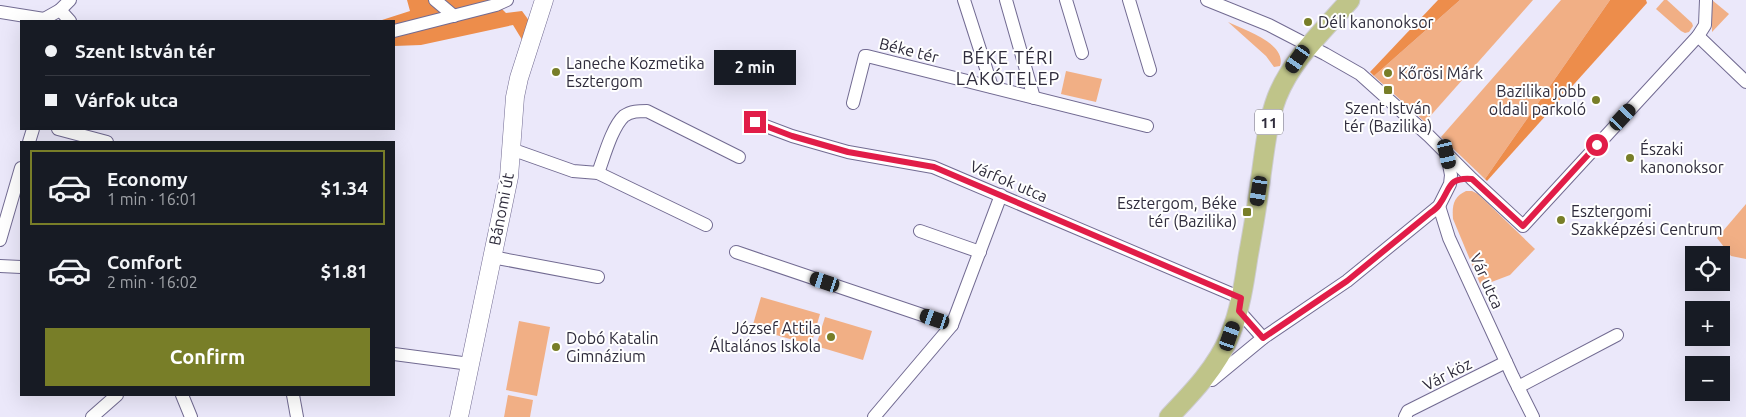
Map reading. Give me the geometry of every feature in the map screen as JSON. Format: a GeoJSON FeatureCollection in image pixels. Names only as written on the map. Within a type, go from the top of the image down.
{"type":"FeatureCollection","features":[{"type":"Feature","properties":{"kind":"main road","name":"11"},"geometry":{"type":"LineString","coordinates":[[1169,417],[1201,384],[1230,336],[1240,304],[1269,119],[1287,74],[1350,0]]}},
{"type":"Feature","properties":{"kind":"main road","name":"Bánomi út"},"geometry":{"type":"LineString","coordinates":[[459,417],[509,177],[518,78],[539,1]]}},
{"type":"Feature","properties":{"kind":"street"},"geometry":{"type":"LineString","coordinates":[[0,12],[44,20],[60,10],[70,0]]}},
{"type":"Feature","properties":{"kind":"street"},"geometry":{"type":"LineString","coordinates":[[435,0],[454,16]]}},
{"type":"Feature","properties":{"kind":"street"},"geometry":{"type":"LineString","coordinates":[[395,31],[496,5],[507,0]]}},
{"type":"Feature","properties":{"kind":"street"},"geometry":{"type":"LineString","coordinates":[[964,0],[992,88]]}},
{"type":"Feature","properties":{"kind":"street"},"geometry":{"type":"LineString","coordinates":[[1006,0],[1034,98]]}},
{"type":"Feature","properties":{"kind":"street"},"geometry":{"type":"LineString","coordinates":[[1066,0],[1082,53]]}},
{"type":"Feature","properties":{"kind":"street"},"geometry":{"type":"LineString","coordinates":[[1129,0],[1150,70]]}},
{"type":"Feature","properties":{"kind":"street"},"geometry":{"type":"LineString","coordinates":[[1207,0],[1269,25],[1304,52],[1343,63],[1373,84],[1523,226],[1698,36],[1705,26],[1706,0]]}},
{"type":"Feature","properties":{"kind":"street"},"geometry":{"type":"LineString","coordinates":[[60,10],[69,20]]}},
{"type":"Feature","properties":{"kind":"street"},"geometry":{"type":"LineString","coordinates":[[1698,36],[1746,82]]}},
{"type":"Feature","properties":{"kind":"street","name":"Béke tér"},"geometry":{"type":"LineString","coordinates":[[852,103],[865,56],[867,56],[1147,126]]}},
{"type":"Feature","properties":{"kind":"street"},"geometry":{"type":"LineString","coordinates":[[598,173],[617,125],[625,116],[634,111],[647,111],[739,157]]}},
{"type":"Feature","properties":{"kind":"street","name":"Várfok utca"},"geometry":{"type":"LineString","coordinates":[[755,122],[792,136],[848,152],[934,167],[1002,195],[1240,304]]}},
{"type":"Feature","properties":{"kind":"street"},"geometry":{"type":"LineString","coordinates":[[62,130],[103,141]]}},
{"type":"Feature","properties":{"kind":"street"},"geometry":{"type":"LineString","coordinates":[[511,149],[573,171],[598,173],[706,226]]}},
{"type":"Feature","properties":{"kind":"street"},"geometry":{"type":"LineString","coordinates":[[1212,380],[1263,338],[1347,281],[1439,206],[1450,184],[1451,175],[1447,154]]}},
{"type":"Feature","properties":{"kind":"street"},"geometry":{"type":"LineString","coordinates":[[0,240],[20,171]]}},
{"type":"Feature","properties":{"kind":"street"},"geometry":{"type":"LineString","coordinates":[[1450,184],[1459,178],[1472,179]]}},
{"type":"Feature","properties":{"kind":"street"},"geometry":{"type":"LineString","coordinates":[[874,417],[952,325],[1002,195]]}},
{"type":"Feature","properties":{"kind":"street","name":"Vár utca"},"geometry":{"type":"LineString","coordinates":[[1439,206],[1449,238],[1533,417]]}},
{"type":"Feature","properties":{"kind":"street"},"geometry":{"type":"LineString","coordinates":[[920,231],[980,252]]}},
{"type":"Feature","properties":{"kind":"street"},"geometry":{"type":"LineString","coordinates":[[736,252],[952,325]]}},
{"type":"Feature","properties":{"kind":"street"},"geometry":{"type":"LineString","coordinates":[[492,256],[598,277]]}},
{"type":"Feature","properties":{"kind":"street"},"geometry":{"type":"LineString","coordinates":[[0,266],[20,267]]}},
{"type":"Feature","properties":{"kind":"street"},"geometry":{"type":"LineString","coordinates":[[1240,304],[1263,338]]}},
{"type":"Feature","properties":{"kind":"street"},"geometry":{"type":"LineString","coordinates":[[1518,388],[1617,335]]}},
{"type":"Feature","properties":{"kind":"street"},"geometry":{"type":"LineString","coordinates":[[395,354],[470,364]]}},
{"type":"Feature","properties":{"kind":"street","name":"Vár köz"},"geometry":{"type":"LineString","coordinates":[[1405,417],[1408,411],[1506,362]]}},
{"type":"Feature","properties":{"kind":"street"},"geometry":{"type":"LineString","coordinates":[[92,417],[116,396]]}},
{"type":"Feature","properties":{"kind":"street"},"geometry":{"type":"LineString","coordinates":[[182,396],[191,417]]}},
{"type":"Feature","properties":{"kind":"street"},"geometry":{"type":"LineString","coordinates":[[293,396],[297,417]]}},
{"type":"Feature","properties":{"kind":"shaded area"},"geometry":{"type":"Polygon","coordinates":[[[407,0],[493,0],[506,13],[522,11],[530,22],[524,43],[513,25],[421,45],[395,46],[395,20],[382,20],[410,11],[407,0]]]}},
{"type":"Feature","properties":{"kind":"shaded area"},"geometry":{"type":"Polygon","coordinates":[[[1438,0],[1460,0],[1374,76],[1370,72],[1438,0]]]}},
{"type":"Feature","properties":{"kind":"shaded area"},"geometry":{"type":"Polygon","coordinates":[[[1460,0],[1533,0],[1425,122],[1374,76],[1460,0]]]}},
{"type":"Feature","properties":{"kind":"shaded area"},"geometry":{"type":"Polygon","coordinates":[[[1561,0],[1610,0],[1485,179],[1441,137],[1561,0]]]}},
{"type":"Feature","properties":{"kind":"shaded area"},"geometry":{"type":"Polygon","coordinates":[[[1610,0],[1646,0],[1647,3],[1487,181],[1485,179],[1610,0]]]}},
{"type":"Feature","properties":{"kind":"shaded area"},"geometry":{"type":"Polygon","coordinates":[[[1664,0],[1667,0],[1692,23],[1693,26],[1689,32],[1681,31],[1656,9],[1664,0]]]}},
{"type":"Feature","properties":{"kind":"shaded area"},"geometry":{"type":"Polygon","coordinates":[[[1712,0],[1729,14],[1712,32],[1712,0]]]}},
{"type":"Feature","properties":{"kind":"shaded area"},"geometry":{"type":"Polygon","coordinates":[[[1228,22],[1263,38],[1271,44],[1280,58],[1280,66],[1274,67],[1266,56],[1228,22]]]}},
{"type":"Feature","properties":{"kind":"shaded area"},"geometry":{"type":"Polygon","coordinates":[[[1066,71],[1102,79],[1096,102],[1061,94],[1066,71]]]}},
{"type":"Feature","properties":{"kind":"shaded area"},"geometry":{"type":"Polygon","coordinates":[[[1466,191],[1478,194],[1535,249],[1510,275],[1481,286],[1453,219],[1454,202],[1458,196],[1466,191]]]}},
{"type":"Feature","properties":{"kind":"shaded area"},"geometry":{"type":"Polygon","coordinates":[[[1746,204],[1746,259],[1731,256],[1730,246],[1723,246],[1717,238],[1746,204]]]}},
{"type":"Feature","properties":{"kind":"shaded area"},"geometry":{"type":"Polygon","coordinates":[[[761,297],[820,314],[811,345],[752,328],[761,297]]]}},
{"type":"Feature","properties":{"kind":"shaded area"},"geometry":{"type":"Polygon","coordinates":[[[825,317],[872,331],[863,360],[816,346],[825,317]]]}},
{"type":"Feature","properties":{"kind":"shaded area"},"geometry":{"type":"Polygon","coordinates":[[[519,321],[550,327],[537,396],[506,390],[519,321]]]}},
{"type":"Feature","properties":{"kind":"shaded area"},"geometry":{"type":"Polygon","coordinates":[[[508,395],[533,400],[530,417],[504,417],[508,395]]]}},
{"type":"Feature","properties":{"kind":"place","name":"Déli kanonoksor"},"geometry":{"type":"Point","coordinates":[1308,22]}},
{"type":"Feature","properties":{"kind":"place","name":"Laneche Kozmetika Esztergom"},"geometry":{"type":"Point","coordinates":[556,72]}},
{"type":"Feature","properties":{"kind":"place","name":"Kőrösi Márk"},"geometry":{"type":"Point","coordinates":[1388,73]}},
{"type":"Feature","properties":{"kind":"place","name":"Szent István tér (Bazilika)"},"geometry":{"type":"Point","coordinates":[1388,90]}},
{"type":"Feature","properties":{"kind":"place","name":"Bazilika jobb oldali parkoló"},"geometry":{"type":"Point","coordinates":[1596,100]}},
{"type":"Feature","properties":{"kind":"place","name":"Északi kanonoksor"},"geometry":{"type":"Point","coordinates":[1630,158]}},
{"type":"Feature","properties":{"kind":"place","name":"Esztergom, Béke tér (Bazilika)"},"geometry":{"type":"Point","coordinates":[1247,212]}},
{"type":"Feature","properties":{"kind":"place","name":"Esztergomi Szakképzési Centrum"},"geometry":{"type":"Point","coordinates":[1561,220]}},
{"type":"Feature","properties":{"kind":"place","name":"József Attila Általános Iskola"},"geometry":{"type":"Point","coordinates":[831,337]}},
{"type":"Feature","properties":{"kind":"place","name":"Dobó Katalin Gimnázium"},"geometry":{"type":"Point","coordinates":[556,347]}},
{"type":"Feature","properties":{"kind":"district","name":"BÉKE TÉRI LAKÓTELEP"},"geometry":{"type":"Point","coordinates":[1008,67]}},
{"type":"Feature","properties":{"kind":"route"},"geometry":{"type":"LineString","coordinates":[[755,122],[792,136],[848,152],[934,167],[1002,195],[1241,298],[1239,311],[1263,338],[1347,281],[1439,206],[1450,184],[1455,180],[1459,178],[1472,179],[1523,226],[1597,145]]}}]}
